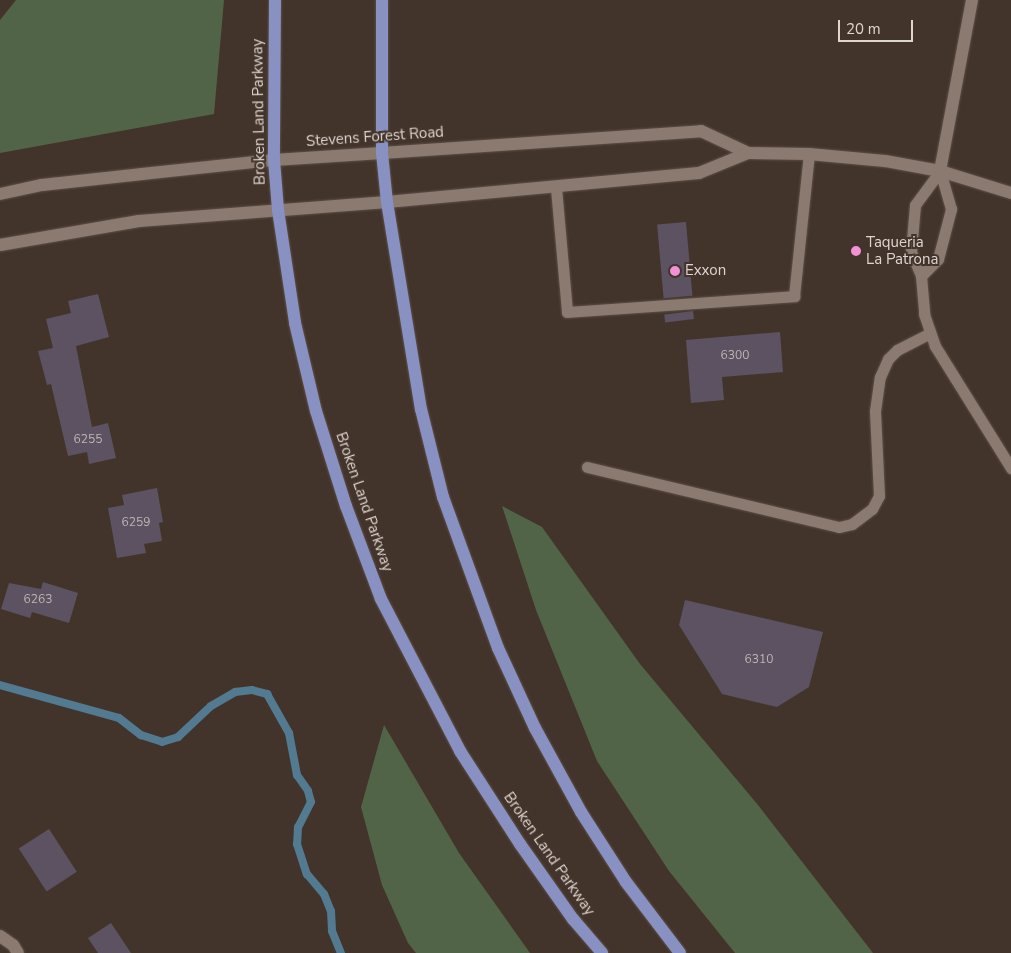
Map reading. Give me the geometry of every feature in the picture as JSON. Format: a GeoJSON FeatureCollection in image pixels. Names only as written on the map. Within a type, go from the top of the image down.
{"type":"FeatureCollection","features":[{"type":"Feature","properties":{"kind":"main road","name":"Broken Land Parkway"},"geometry":{"type":"LineString","coordinates":[[275,0],[274,160],[278,210],[294,323],[316,411],[346,506],[381,599],[460,751],[530,859],[573,919],[602,953]]}},
{"type":"Feature","properties":{"kind":"main road"},"geometry":{"type":"LineString","coordinates":[[382,0],[382,153],[386,202],[421,409],[443,497],[498,648],[535,728],[581,812],[626,882],[680,953]]}},
{"type":"Feature","properties":{"kind":"street"},"geometry":{"type":"LineString","coordinates":[[940,172],[972,0]]}},
{"type":"Feature","properties":{"kind":"street","name":"Stevens Forest Road"},"geometry":{"type":"LineString","coordinates":[[0,194],[42,185],[274,160],[701,131],[748,153]]}},
{"type":"Feature","properties":{"kind":"street","name":"Stevens Forest Road"},"geometry":{"type":"LineString","coordinates":[[0,245],[139,221],[556,188],[699,173],[748,153],[809,154],[885,161],[940,172],[1011,193]]}},
{"type":"Feature","properties":{"kind":"street"},"geometry":{"type":"LineString","coordinates":[[0,936],[13,945],[18,953]]}},
{"type":"Feature","properties":{"kind":"lane"},"geometry":{"type":"LineString","coordinates":[[556,188],[567,312],[794,296],[809,154]]}},
{"type":"Feature","properties":{"kind":"lane"},"geometry":{"type":"LineString","coordinates":[[940,172],[915,205],[911,252],[921,276],[924,314],[930,333],[952,374],[1011,468]]}},
{"type":"Feature","properties":{"kind":"lane"},"geometry":{"type":"LineString","coordinates":[[921,276],[938,259],[951,209],[940,172]]}},
{"type":"Feature","properties":{"kind":"lane"},"geometry":{"type":"LineString","coordinates":[[587,467],[839,527],[852,524],[872,509],[879,496],[875,411],[880,377],[888,359],[897,350],[930,333]]}},
{"type":"Feature","properties":{"kind":"green space"},"geometry":{"type":"Polygon","coordinates":[[[16,0],[224,0],[214,114],[0,153],[0,20],[16,0]]]}},
{"type":"Feature","properties":{"kind":"green space"},"geometry":{"type":"Polygon","coordinates":[[[502,506],[542,527],[640,664],[758,805],[873,953],[735,953],[669,871],[597,761],[536,610],[502,506]]]}},
{"type":"Feature","properties":{"kind":"green space"},"geometry":{"type":"Polygon","coordinates":[[[384,725],[459,853],[530,953],[416,953],[408,943],[382,885],[361,807],[384,725]]]}},
{"type":"Feature","properties":{"kind":"building","name":"Exxon"},"geometry":{"type":"Polygon","coordinates":[[[686,222],[692,296],[664,298],[657,225],[686,222]]]}},
{"type":"Feature","properties":{"kind":"building"},"geometry":{"type":"Polygon","coordinates":[[[98,294],[109,337],[76,346],[92,427],[108,423],[116,458],[89,464],[87,452],[68,456],[51,384],[47,385],[38,351],[53,348],[46,319],[71,313],[68,301],[98,294]]]}},
{"type":"Feature","properties":{"kind":"building"},"geometry":{"type":"Polygon","coordinates":[[[693,311],[694,319],[665,322],[664,315],[693,311]]]}},
{"type":"Feature","properties":{"kind":"building"},"geometry":{"type":"Polygon","coordinates":[[[780,332],[783,372],[722,377],[724,400],[691,403],[686,340],[780,332]]]}},
{"type":"Feature","properties":{"kind":"building"},"geometry":{"type":"Polygon","coordinates":[[[157,488],[163,522],[159,523],[162,541],[144,544],[146,553],[117,558],[108,508],[124,505],[122,495],[157,488]]]}},
{"type":"Feature","properties":{"kind":"building"},"geometry":{"type":"Polygon","coordinates":[[[43,582],[78,593],[69,623],[32,612],[30,618],[1,609],[9,583],[41,589],[43,582]]]}},
{"type":"Feature","properties":{"kind":"building"},"geometry":{"type":"Polygon","coordinates":[[[685,600],[823,632],[809,687],[777,707],[722,694],[679,625],[685,600]]]}},
{"type":"Feature","properties":{"kind":"building"},"geometry":{"type":"Polygon","coordinates":[[[49,829],[77,872],[47,891],[19,849],[49,829]]]}},
{"type":"Feature","properties":{"kind":"building"},"geometry":{"type":"Polygon","coordinates":[[[111,923],[131,953],[98,953],[88,938],[111,923]]]}},
{"type":"Feature","properties":{"kind":"waterway"},"geometry":{"type":"LineString","coordinates":[[0,685],[119,718],[141,735],[162,742],[178,737],[211,706],[235,692],[252,690],[267,694],[289,733],[297,775],[308,791],[311,802],[298,827],[297,844],[307,874],[324,894],[331,911],[332,931],[341,953]]}},
{"type":"Feature","properties":{"kind":"place","name":"Taqueria La Patrona"},"geometry":{"type":"Point","coordinates":[856,251]}},
{"type":"Feature","properties":{"kind":"place","name":"Exxon"},"geometry":{"type":"Point","coordinates":[675,271]}}]}
